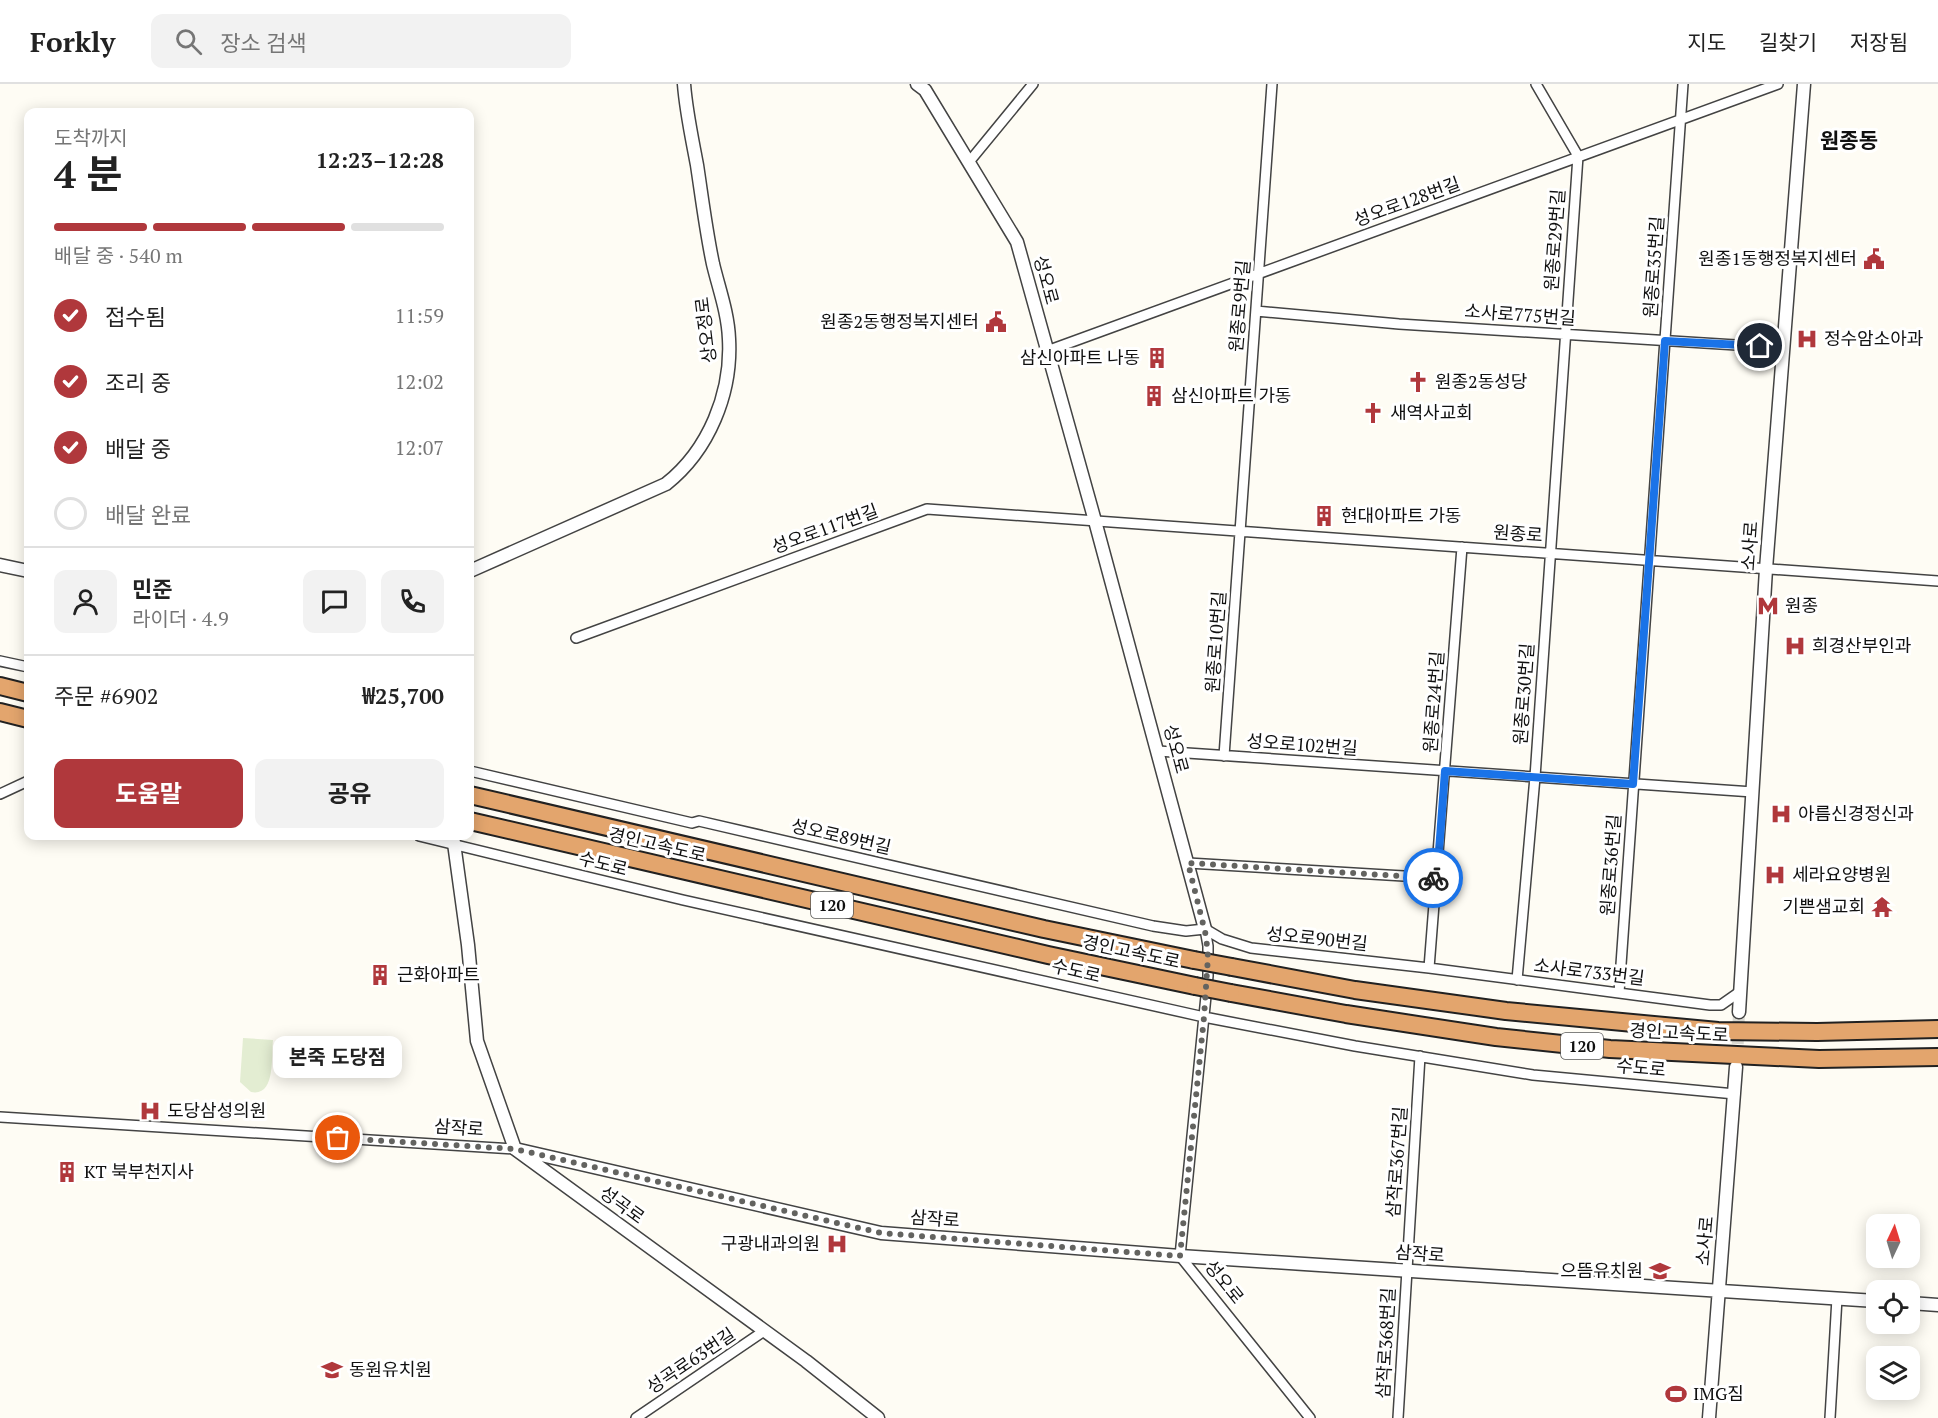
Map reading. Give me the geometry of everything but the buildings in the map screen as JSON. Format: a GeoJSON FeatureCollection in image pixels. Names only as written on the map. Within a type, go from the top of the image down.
{"type":"FeatureCollection","features":[{"type":"Feature","properties":{"kind":"highway"},"geometry":{"type":"LineString","coordinates":[[0,686],[24,692]]}},
{"type":"Feature","properties":{"kind":"highway"},"geometry":{"type":"LineString","coordinates":[[0,712],[24,718]]}},
{"type":"Feature","properties":{"kind":"highway","name":"경인고속도로"},"geometry":{"type":"LineString","coordinates":[[474,796],[1044,929],[1355,990],[1506,1011],[1707,1030],[1817,1032],[1938,1029]]}},
{"type":"Feature","properties":{"kind":"highway","name":"경인고속도로"},"geometry":{"type":"LineString","coordinates":[[474,822],[1048,955],[1195,986],[1346,1014],[1496,1036],[1610,1049],[1818,1059],[1938,1057]]}},
{"type":"Feature","properties":{"kind":"street","name":"상오정로"},"geometry":{"type":"LineString","coordinates":[[474,569],[666,483],[674,477],[701,444],[716,419],[730,367],[729,338],[725,308],[713,264],[684,84]]}},
{"type":"Feature","properties":{"kind":"street","name":"성오로"},"geometry":{"type":"LineString","coordinates":[[917,84],[925,90],[1017,242],[1205,929],[1208,957],[1204,1017],[1180,1256],[1310,1418]]}},
{"type":"Feature","properties":{"kind":"street"},"geometry":{"type":"LineString","coordinates":[[969,162],[1033,84]]}},
{"type":"Feature","properties":{"kind":"street","name":"원종로9번길"},"geometry":{"type":"LineString","coordinates":[[1240,531],[1272,84]]}},
{"type":"Feature","properties":{"kind":"street"},"geometry":{"type":"LineString","coordinates":[[1536,84],[1578,156]]}},
{"type":"Feature","properties":{"kind":"street","name":"원종로35번길"},"geometry":{"type":"LineString","coordinates":[[1651,561],[1683,84]]}},
{"type":"Feature","properties":{"kind":"street","name":"성오로128번길"},"geometry":{"type":"LineString","coordinates":[[1047,351],[1778,84]]}},
{"type":"Feature","properties":{"kind":"street","name":"소사로"},"geometry":{"type":"LineString","coordinates":[[1739,1012],[1766,569],[1803,84]]}},
{"type":"Feature","properties":{"kind":"street","name":"원종로29번길"},"geometry":{"type":"LineString","coordinates":[[1551,553],[1578,156]]}},
{"type":"Feature","properties":{"kind":"street","name":"소사로775번길"},"geometry":{"type":"LineString","coordinates":[[1256,311],[1398,324],[1783,348]]}},
{"type":"Feature","properties":{"kind":"street","name":"성오로117번길"},"geometry":{"type":"LineString","coordinates":[[576,638],[927,509],[1095,521]]}},
{"type":"Feature","properties":{"kind":"street","name":"원종로"},"geometry":{"type":"LineString","coordinates":[[1095,521],[1938,581]]}},
{"type":"Feature","properties":{"kind":"street","name":"원종로10번길"},"geometry":{"type":"LineString","coordinates":[[1224,756],[1240,531]]}},
{"type":"Feature","properties":{"kind":"street","name":"원종로24번길"},"geometry":{"type":"LineString","coordinates":[[1429,968],[1462,547]]}},
{"type":"Feature","properties":{"kind":"street","name":"원종로30번길"},"geometry":{"type":"LineString","coordinates":[[1517,980],[1535,777],[1551,553]]}},
{"type":"Feature","properties":{"kind":"street","name":"원종로36번길"},"geometry":{"type":"LineString","coordinates":[[1619,993],[1651,561]]}},
{"type":"Feature","properties":{"kind":"street"},"geometry":{"type":"LineString","coordinates":[[0,565],[24,571]]}},
{"type":"Feature","properties":{"kind":"street"},"geometry":{"type":"LineString","coordinates":[[0,661],[24,666]]}},
{"type":"Feature","properties":{"kind":"street","name":"성오로102번길"},"geometry":{"type":"LineString","coordinates":[[1158,751],[1753,792]]}},
{"type":"Feature","properties":{"kind":"street","name":"성오로89번길"},"geometry":{"type":"LineString","coordinates":[[474,772],[692,823],[699,821],[1153,926],[1186,931],[1205,929]]}},
{"type":"Feature","properties":{"kind":"street"},"geometry":{"type":"LineString","coordinates":[[0,794],[24,783]]}},
{"type":"Feature","properties":{"kind":"street"},"geometry":{"type":"LineString","coordinates":[[454,840],[468,945],[477,1041],[515,1149]]}},
{"type":"Feature","properties":{"kind":"street","name":"수도로"},"geometry":{"type":"LineString","coordinates":[[454,840],[683,900],[1204,1017],[1533,1075],[1735,1094]]}},
{"type":"Feature","properties":{"kind":"street"},"geometry":{"type":"LineString","coordinates":[[1188,863],[1437,878]]}},
{"type":"Feature","properties":{"kind":"street","name":"성오로90번길"},"geometry":{"type":"LineString","coordinates":[[1205,929],[1222,939],[1251,948],[1429,968]]}},
{"type":"Feature","properties":{"kind":"street","name":"소사로733번길"},"geometry":{"type":"LineString","coordinates":[[1429,968],[1710,1005],[1720,1005],[1741,991]]}},
{"type":"Feature","properties":{"kind":"street","name":"삼작로367번길"},"geometry":{"type":"LineString","coordinates":[[1406,1271],[1420,1056]]}},
{"type":"Feature","properties":{"kind":"street","name":"소사로"},"geometry":{"type":"LineString","coordinates":[[1709,1418],[1736,1067]]}},
{"type":"Feature","properties":{"kind":"street","name":"삼작로"},"geometry":{"type":"LineString","coordinates":[[0,1117],[515,1149],[881,1233],[1180,1256],[1866,1300]]}},
{"type":"Feature","properties":{"kind":"street","name":"성곡로"},"geometry":{"type":"LineString","coordinates":[[515,1149],[822,1373],[878,1418]]}},
{"type":"Feature","properties":{"kind":"street","name":"삼작로368번길"},"geometry":{"type":"LineString","coordinates":[[1398,1418],[1406,1271]]}},
{"type":"Feature","properties":{"kind":"street"},"geometry":{"type":"LineString","coordinates":[[1830,1418],[1837,1298]]}},
{"type":"Feature","properties":{"kind":"street"},"geometry":{"type":"LineString","coordinates":[[1920,1304],[1938,1305]]}},
{"type":"Feature","properties":{"kind":"street","name":"성곡로63번길"},"geometry":{"type":"LineString","coordinates":[[636,1418],[764,1332]]}},
{"type":"Feature","properties":{"kind":"green space"},"geometry":{"type":"Polygon","coordinates":[[[243,1038],[273,1040],[271,1074],[265,1088],[259,1092],[251,1092],[240,1082],[243,1038]]]}},
{"type":"Feature","properties":{"kind":"tunnel"},"geometry":{"type":"LineString","coordinates":[[1737,1062],[1739,1012]]}},
{"type":"Feature","properties":{"kind":"way so far"},"geometry":{"type":"LineString","coordinates":[[338,1138],[515,1149],[881,1233],[1180,1256],[1208,976],[1206,936],[1188,863],[1433,878]]}},
{"type":"Feature","properties":{"kind":"place","name":"원종1동행정복지센터"},"geometry":{"type":"Point","coordinates":[1874,259]}},
{"type":"Feature","properties":{"kind":"place","name":"원종2동행정복지센터"},"geometry":{"type":"Point","coordinates":[996,322]}},
{"type":"Feature","properties":{"kind":"place","name":"정수암소아과"},"geometry":{"type":"Point","coordinates":[1807,339]}},
{"type":"Feature","properties":{"kind":"place","name":"삼신아파트 나동"},"geometry":{"type":"Point","coordinates":[1157,358]}},
{"type":"Feature","properties":{"kind":"place","name":"원종2동성당"},"geometry":{"type":"Point","coordinates":[1418,382]}},
{"type":"Feature","properties":{"kind":"place","name":"삼신아파트 가동"},"geometry":{"type":"Point","coordinates":[1154,396]}},
{"type":"Feature","properties":{"kind":"place","name":"새역사교회"},"geometry":{"type":"Point","coordinates":[1373,413]}},
{"type":"Feature","properties":{"kind":"place","name":"현대아파트 가동"},"geometry":{"type":"Point","coordinates":[1324,516]}},
{"type":"Feature","properties":{"kind":"place","name":"원종"},"geometry":{"type":"Point","coordinates":[1768,606]}},
{"type":"Feature","properties":{"kind":"place","name":"희경산부인과"},"geometry":{"type":"Point","coordinates":[1795,646]}},
{"type":"Feature","properties":{"kind":"place","name":"아름신경정신과"},"geometry":{"type":"Point","coordinates":[1781,814]}},
{"type":"Feature","properties":{"kind":"place","name":"세라요양병원"},"geometry":{"type":"Point","coordinates":[1775,875]}},
{"type":"Feature","properties":{"kind":"place","name":"기쁜샘교회"},"geometry":{"type":"Point","coordinates":[1882,907]}},
{"type":"Feature","properties":{"kind":"place","name":"근화아파트"},"geometry":{"type":"Point","coordinates":[380,975]}},
{"type":"Feature","properties":{"kind":"place","name":"도당삼성의원"},"geometry":{"type":"Point","coordinates":[150,1111]}},
{"type":"Feature","properties":{"kind":"place","name":"본죽 도당점"},"geometry":{"type":"Point","coordinates":[338,1138]}},
{"type":"Feature","properties":{"kind":"place","name":"KT 북부천지사"},"geometry":{"type":"Point","coordinates":[67,1172]}},
{"type":"Feature","properties":{"kind":"place","name":"구광내과의원"},"geometry":{"type":"Point","coordinates":[837,1244]}},
{"type":"Feature","properties":{"kind":"place","name":"으뜸유치원"},"geometry":{"type":"Point","coordinates":[1660,1271]}},
{"type":"Feature","properties":{"kind":"place","name":"동원유치원"},"geometry":{"type":"Point","coordinates":[332,1370]}},
{"type":"Feature","properties":{"kind":"place","name":"IMG짐"},"geometry":{"type":"Point","coordinates":[1676,1394]}},
{"type":"Feature","properties":{"kind":"district","name":"원종동"},"geometry":{"type":"Point","coordinates":[1849,141]}},
{"type":"Feature","properties":{"kind":"route"},"geometry":{"type":"LineString","coordinates":[[1433,878],[1437,878],[1445,771],[1633,784],[1651,561],[1665,341],[1760,346]]}}]}
